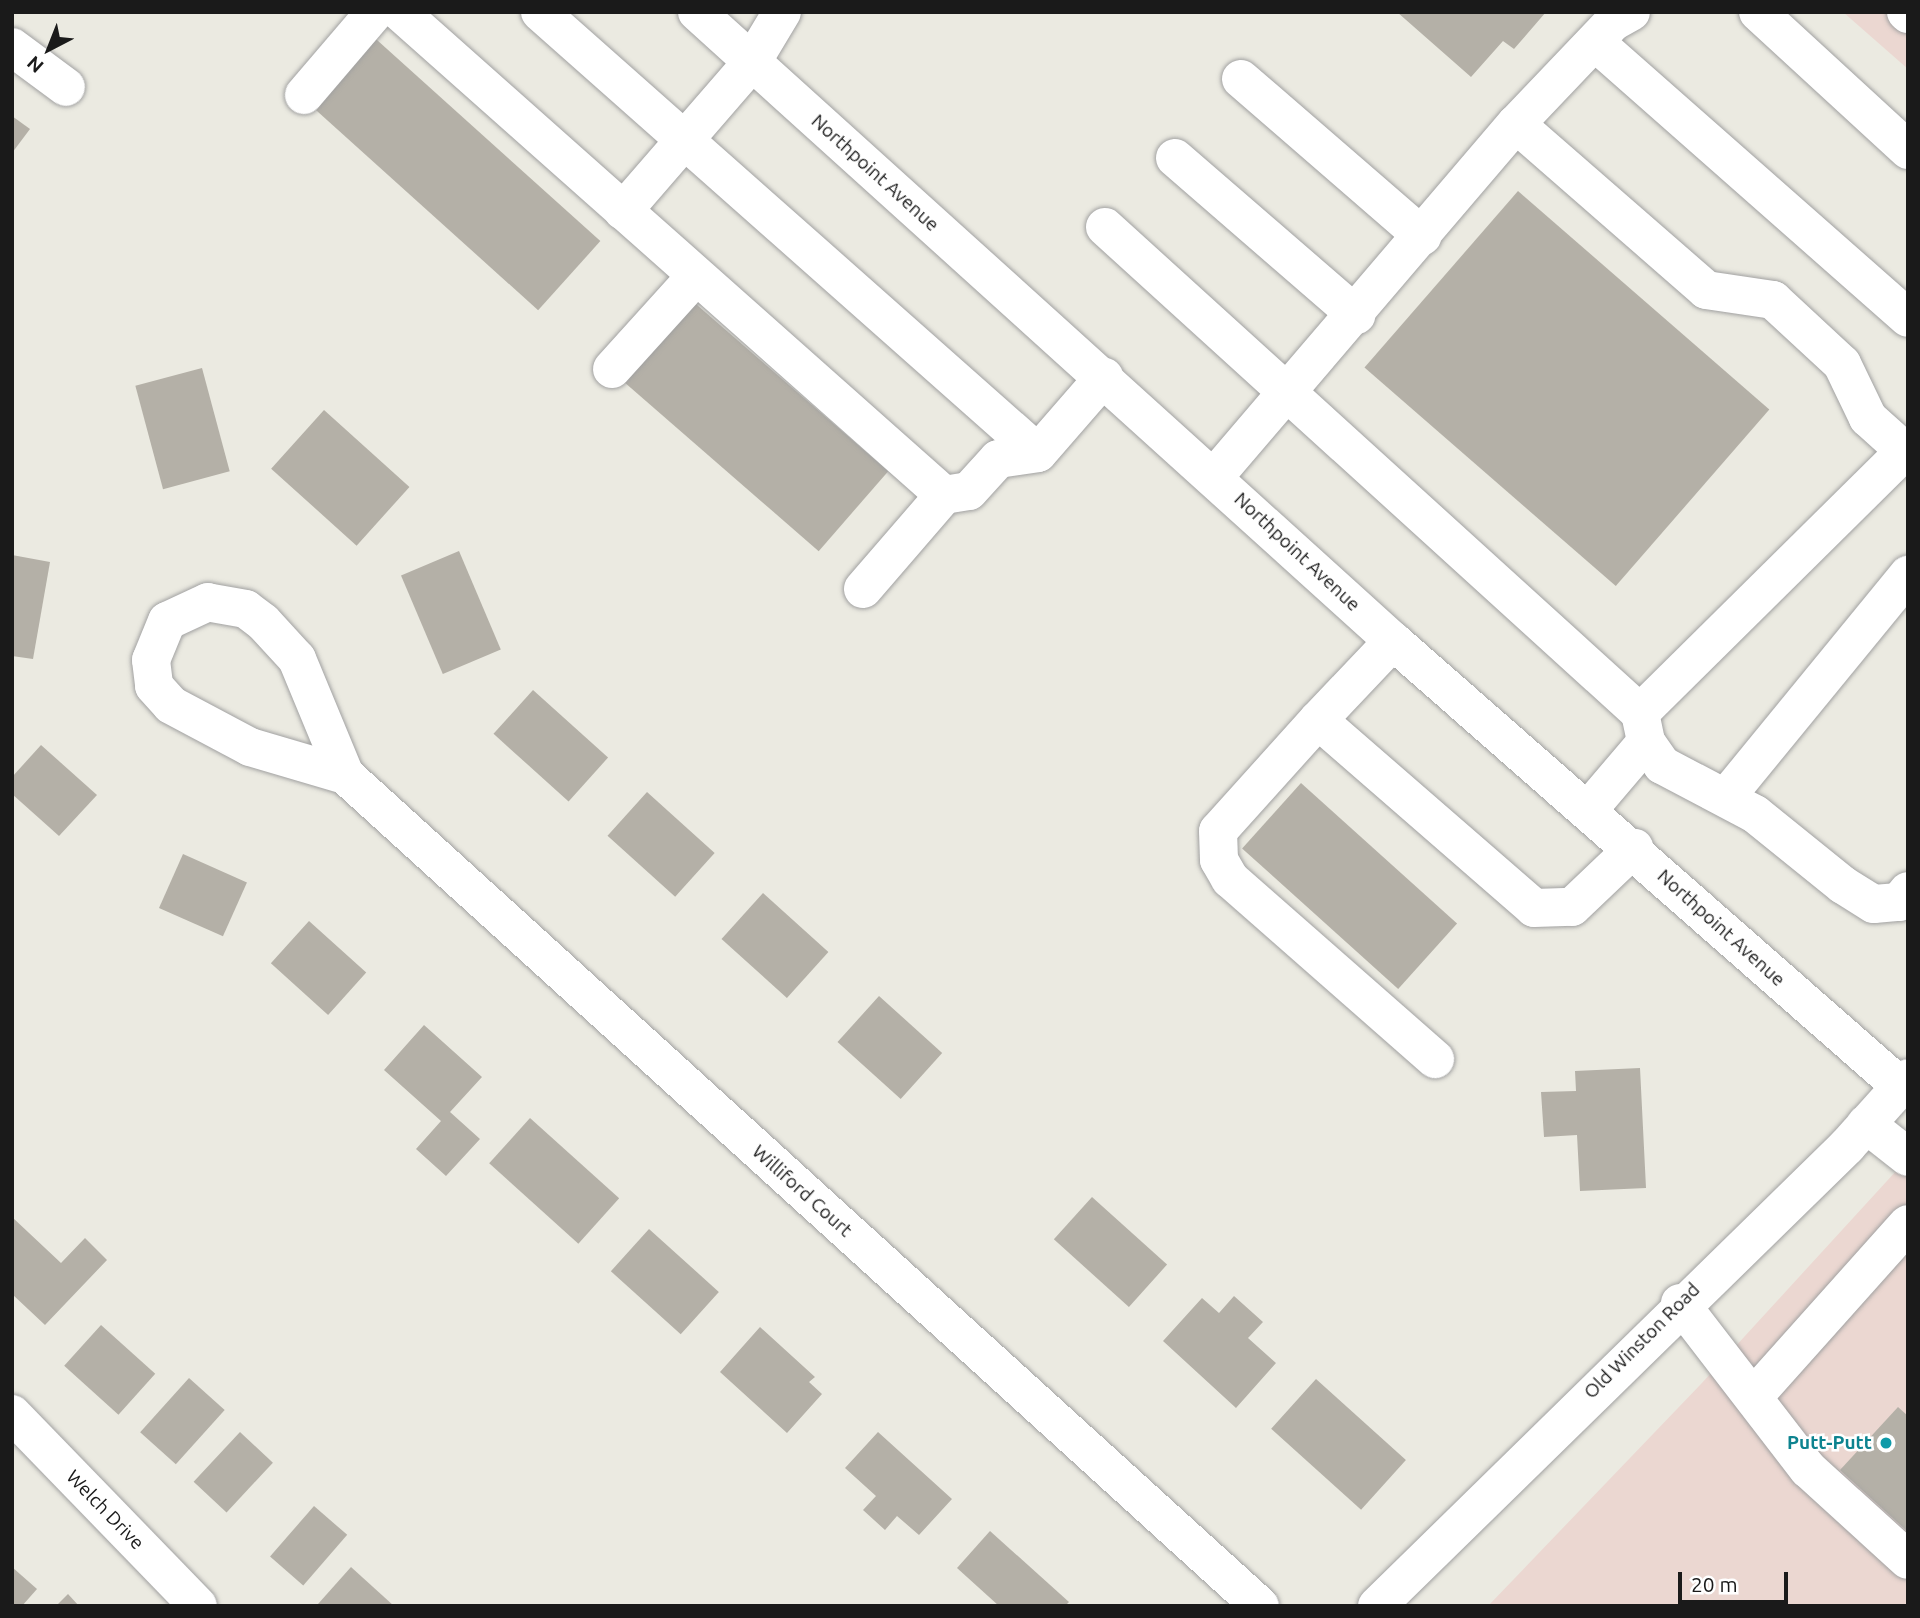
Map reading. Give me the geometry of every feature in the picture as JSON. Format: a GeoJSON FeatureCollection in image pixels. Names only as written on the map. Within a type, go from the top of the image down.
{"type":"FeatureCollection","features":[{"type":"Feature","properties":{"kind":"street"},"geometry":{"type":"LineString","coordinates":[[304,95],[375,12]]}},
{"type":"Feature","properties":{"kind":"street"},"geometry":{"type":"LineString","coordinates":[[400,12],[944,495]]}},
{"type":"Feature","properties":{"kind":"street"},"geometry":{"type":"LineString","coordinates":[[540,12],[1038,453]]}},
{"type":"Feature","properties":{"kind":"street","name":"Northpoint Avenue"},"geometry":{"type":"LineString","coordinates":[[697,12],[1215,476],[1393,641],[1904,1082]]}},
{"type":"Feature","properties":{"kind":"street"},"geometry":{"type":"LineString","coordinates":[[623,211],[752,62],[782,12]]}},
{"type":"Feature","properties":{"kind":"street"},"geometry":{"type":"LineString","coordinates":[[1215,476],[1290,394],[1516,124],[1595,42],[1631,12]]}},
{"type":"Feature","properties":{"kind":"street"},"geometry":{"type":"LineString","coordinates":[[1758,12],[1908,150]]}},
{"type":"Feature","properties":{"kind":"street"},"geometry":{"type":"LineString","coordinates":[[1595,42],[1908,318]]}},
{"type":"Feature","properties":{"kind":"street"},"geometry":{"type":"LineString","coordinates":[[12,47],[66,87]]}},
{"type":"Feature","properties":{"kind":"street"},"geometry":{"type":"LineString","coordinates":[[1241,79],[1422,236]]}},
{"type":"Feature","properties":{"kind":"street"},"geometry":{"type":"LineString","coordinates":[[1516,124],[1706,290],[1773,300],[1842,364],[1868,418],[1907,451],[1643,728],[1589,809]]}},
{"type":"Feature","properties":{"kind":"street"},"geometry":{"type":"LineString","coordinates":[[1175,158],[1356,316]]}},
{"type":"Feature","properties":{"kind":"street"},"geometry":{"type":"LineString","coordinates":[[1105,227],[1290,394],[1643,728],[1662,765],[1706,792],[1727,796],[1874,904],[1899,902],[1908,891]]}},
{"type":"Feature","properties":{"kind":"street"},"geometry":{"type":"LineString","coordinates":[[612,369],[696,276]]}},
{"type":"Feature","properties":{"kind":"street"},"geometry":{"type":"LineString","coordinates":[[863,589],[944,495],[969,491],[998,459],[1038,453],[1104,377]]}},
{"type":"Feature","properties":{"kind":"street"},"geometry":{"type":"LineString","coordinates":[[1727,796],[1908,575]]}},
{"type":"Feature","properties":{"kind":"street","name":"Williford Court"},"geometry":{"type":"LineString","coordinates":[[345,775],[250,747],[171,705],[154,686],[152,660],[167,621],[208,602],[246,609],[263,622],[297,659],[345,775],[1260,1606]]}},
{"type":"Feature","properties":{"kind":"street"},"geometry":{"type":"LineString","coordinates":[[1393,641],[1218,831],[1219,860],[1230,878],[1435,1059]]}},
{"type":"Feature","properties":{"kind":"street"},"geometry":{"type":"LineString","coordinates":[[1318,720],[1534,908],[1572,907],[1633,848]]}},
{"type":"Feature","properties":{"kind":"street","name":"Old Winston Road"},"geometry":{"type":"LineString","coordinates":[[1377,1606],[1680,1303],[1866,1124],[1904,1082]]}},
{"type":"Feature","properties":{"kind":"street"},"geometry":{"type":"LineString","coordinates":[[1866,1124],[1908,1157]]}},
{"type":"Feature","properties":{"kind":"street"},"geometry":{"type":"LineString","coordinates":[[1755,1395],[1908,1224]]}},
{"type":"Feature","properties":{"kind":"street"},"geometry":{"type":"LineString","coordinates":[[1680,1303],[1755,1395],[1808,1469],[1908,1560]]}},
{"type":"Feature","properties":{"kind":"street","name":"Welch Drive"},"geometry":{"type":"LineString","coordinates":[[12,1414],[198,1606]]}},
{"type":"Feature","properties":{"kind":"shaded area"},"geometry":{"type":"Polygon","coordinates":[[[1843,12],[1908,12],[1908,69],[1843,12]]]}},
{"type":"Feature","properties":{"kind":"shaded area"},"geometry":{"type":"Polygon","coordinates":[[[1908,1158],[1908,1606],[1488,1606],[1701,1384],[1908,1158]]]}},
{"type":"Feature","properties":{"kind":"building"},"geometry":{"type":"Polygon","coordinates":[[[1397,12],[1546,12],[1514,49],[1503,41],[1471,77],[1397,12]]]}},
{"type":"Feature","properties":{"kind":"building"},"geometry":{"type":"Polygon","coordinates":[[[367,31],[600,241],[538,310],[305,100],[367,31]]]}},
{"type":"Feature","properties":{"kind":"building"},"geometry":{"type":"Polygon","coordinates":[[[12,116],[30,129],[12,153],[12,116]]]}},
{"type":"Feature","properties":{"kind":"building"},"geometry":{"type":"Polygon","coordinates":[[[1518,191],[1769,409],[1616,586],[1364,368],[1518,191]]]}},
{"type":"Feature","properties":{"kind":"building"},"geometry":{"type":"Polygon","coordinates":[[[689,298],[888,471],[819,551],[619,378],[689,298]]]}},
{"type":"Feature","properties":{"kind":"building"},"geometry":{"type":"Polygon","coordinates":[[[202,368],[230,471],[163,489],[135,386],[202,368]]]}},
{"type":"Feature","properties":{"kind":"building"},"geometry":{"type":"Polygon","coordinates":[[[324,410],[409,487],[357,546],[271,469],[324,410]]]}},
{"type":"Feature","properties":{"kind":"building"},"geometry":{"type":"Polygon","coordinates":[[[459,551],[501,649],[443,674],[401,576],[459,551]]]}},
{"type":"Feature","properties":{"kind":"building"},"geometry":{"type":"Polygon","coordinates":[[[12,555],[50,562],[33,659],[12,656],[12,555]]]}},
{"type":"Feature","properties":{"kind":"building"},"geometry":{"type":"Polygon","coordinates":[[[533,690],[608,758],[569,801],[494,734],[533,690]]]}},
{"type":"Feature","properties":{"kind":"building"},"geometry":{"type":"Polygon","coordinates":[[[41,745],[97,795],[59,836],[12,794],[12,777],[41,745]]]}},
{"type":"Feature","properties":{"kind":"building"},"geometry":{"type":"Polygon","coordinates":[[[1301,783],[1457,924],[1398,989],[1242,848],[1301,783]]]}},
{"type":"Feature","properties":{"kind":"building"},"geometry":{"type":"Polygon","coordinates":[[[647,792],[715,853],[675,897],[608,836],[647,792]]]}},
{"type":"Feature","properties":{"kind":"building"},"geometry":{"type":"Polygon","coordinates":[[[183,854],[247,882],[223,936],[159,908],[183,854]]]}},
{"type":"Feature","properties":{"kind":"building"},"geometry":{"type":"Polygon","coordinates":[[[763,893],[828,952],[787,998],[722,939],[763,893]]]}},
{"type":"Feature","properties":{"kind":"building"},"geometry":{"type":"Polygon","coordinates":[[[309,921],[366,973],[328,1015],[271,963],[309,921]]]}},
{"type":"Feature","properties":{"kind":"building"},"geometry":{"type":"Polygon","coordinates":[[[879,996],[942,1053],[901,1099],[838,1042],[879,996]]]}},
{"type":"Feature","properties":{"kind":"building"},"geometry":{"type":"Polygon","coordinates":[[[424,1025],[482,1077],[450,1112],[480,1139],[446,1176],[416,1149],[441,1121],[384,1070],[424,1025]]]}},
{"type":"Feature","properties":{"kind":"building"},"geometry":{"type":"Polygon","coordinates":[[[1640,1068],[1646,1188],[1580,1191],[1577,1135],[1544,1137],[1541,1092],[1576,1091],[1575,1071],[1640,1068]]]}},
{"type":"Feature","properties":{"kind":"building"},"geometry":{"type":"Polygon","coordinates":[[[530,1118],[619,1198],[578,1244],[489,1163],[530,1118]]]}},
{"type":"Feature","properties":{"kind":"building"},"geometry":{"type":"Polygon","coordinates":[[[1092,1197],[1167,1265],[1129,1307],[1054,1239],[1092,1197]]]}},
{"type":"Feature","properties":{"kind":"building"},"geometry":{"type":"Polygon","coordinates":[[[12,1217],[61,1263],[85,1238],[107,1260],[45,1325],[12,1294],[12,1217]]]}},
{"type":"Feature","properties":{"kind":"building"},"geometry":{"type":"Polygon","coordinates":[[[649,1229],[719,1292],[681,1334],[611,1271],[649,1229]]]}},
{"type":"Feature","properties":{"kind":"building"},"geometry":{"type":"Polygon","coordinates":[[[1234,1296],[1263,1322],[1248,1338],[1276,1363],[1236,1408],[1163,1341],[1202,1298],[1219,1313],[1234,1296]]]}},
{"type":"Feature","properties":{"kind":"building"},"geometry":{"type":"Polygon","coordinates":[[[101,1325],[155,1374],[118,1415],[64,1366],[101,1325]]]}},
{"type":"Feature","properties":{"kind":"building"},"geometry":{"type":"Polygon","coordinates":[[[760,1327],[815,1377],[809,1382],[822,1394],[787,1433],[720,1372],[760,1327]]]}},
{"type":"Feature","properties":{"kind":"building"},"geometry":{"type":"Polygon","coordinates":[[[189,1378],[225,1410],[176,1464],[140,1432],[189,1378]]]}},
{"type":"Feature","properties":{"kind":"building"},"geometry":{"type":"Polygon","coordinates":[[[1316,1379],[1406,1460],[1361,1510],[1271,1429],[1316,1379]]]}},
{"type":"Feature","properties":{"kind":"building","name":"Putt-Putt"},"geometry":{"type":"Polygon","coordinates":[[[1898,1407],[1908,1416],[1908,1532],[1840,1470],[1898,1407]]]}},
{"type":"Feature","properties":{"kind":"building"},"geometry":{"type":"Polygon","coordinates":[[[240,1432],[273,1463],[227,1512],[194,1482],[240,1432]]]}},
{"type":"Feature","properties":{"kind":"building"},"geometry":{"type":"Polygon","coordinates":[[[878,1432],[952,1499],[919,1535],[897,1516],[885,1530],[863,1510],[876,1496],[845,1468],[878,1432]]]}},
{"type":"Feature","properties":{"kind":"building"},"geometry":{"type":"Polygon","coordinates":[[[314,1506],[347,1535],[303,1585],[270,1557],[314,1506]]]}},
{"type":"Feature","properties":{"kind":"building"},"geometry":{"type":"Polygon","coordinates":[[[990,1531],[1069,1602],[1065,1606],[999,1606],[957,1568],[990,1531]]]}},
{"type":"Feature","properties":{"kind":"building"},"geometry":{"type":"Polygon","coordinates":[[[12,1567],[37,1589],[22,1606],[12,1606],[12,1567]]]}},
{"type":"Feature","properties":{"kind":"building"},"geometry":{"type":"Polygon","coordinates":[[[351,1567],[394,1606],[318,1604],[351,1567]]]}},
{"type":"Feature","properties":{"kind":"building"},"geometry":{"type":"Polygon","coordinates":[[[68,1594],[79,1606],[56,1606],[68,1594]]]}},
{"type":"Feature","properties":{"kind":"place","name":"Putt-Putt"},"geometry":{"type":"Point","coordinates":[1886,1443]}}]}
